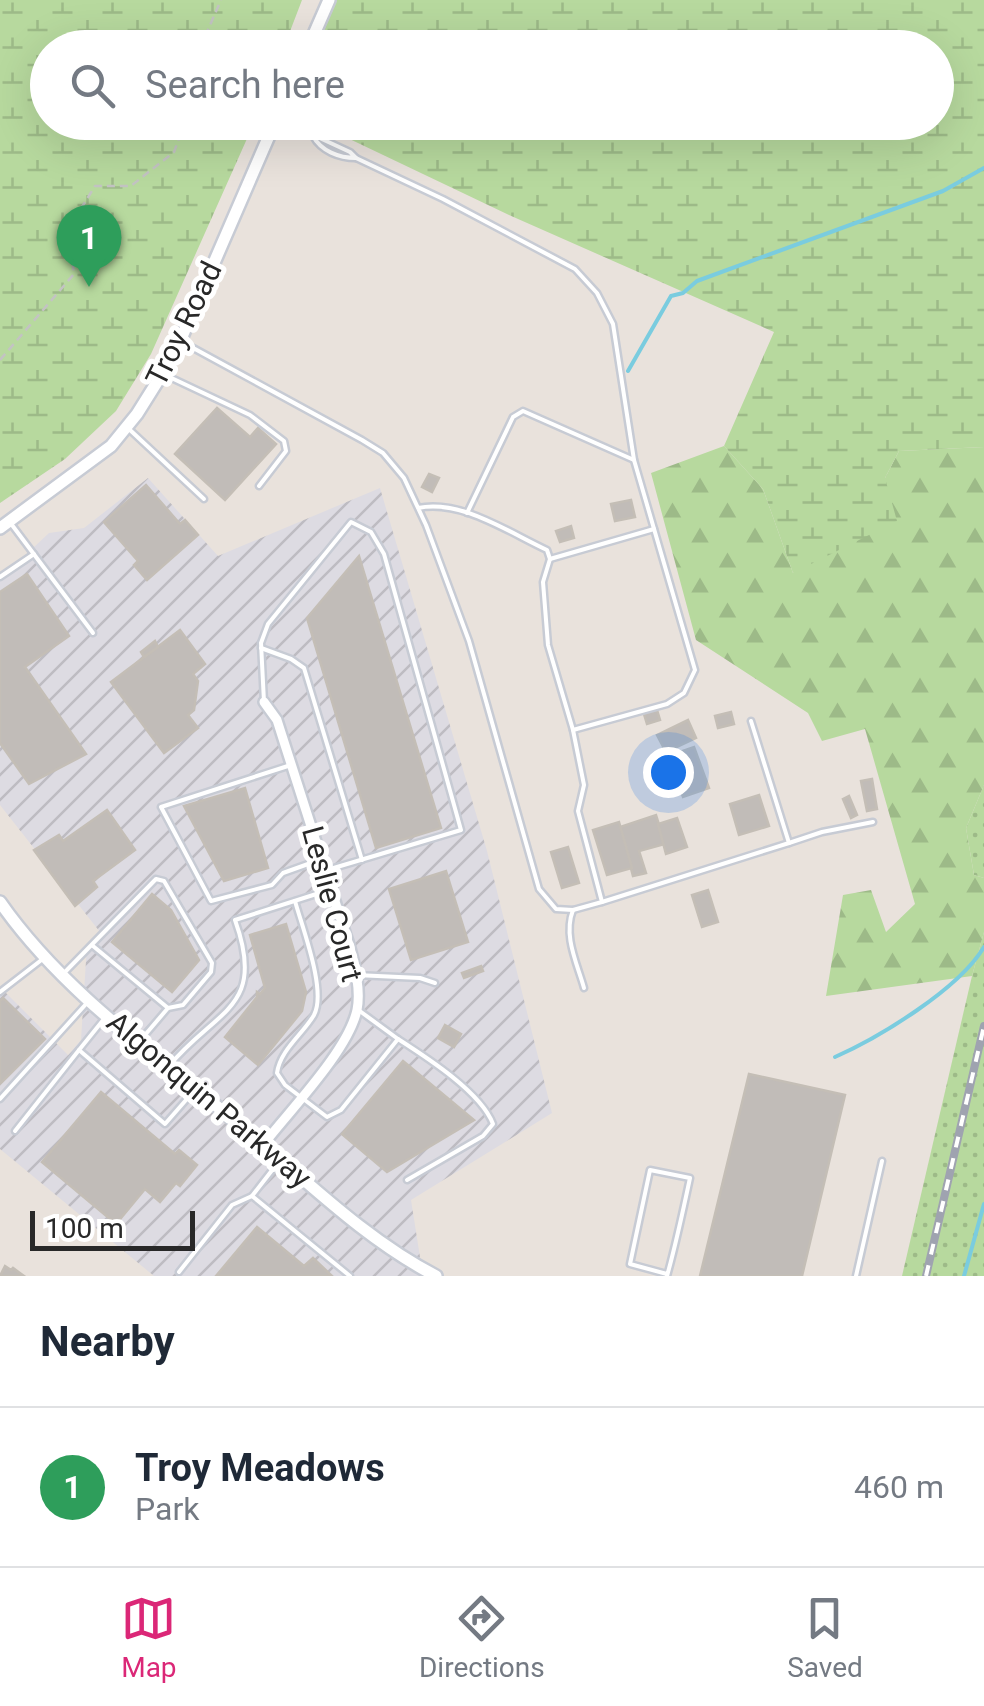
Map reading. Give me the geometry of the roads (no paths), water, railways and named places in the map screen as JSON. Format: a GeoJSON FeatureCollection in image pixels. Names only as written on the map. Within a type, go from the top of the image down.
{"type":"FeatureCollection","features":[{"type":"Feature","properties":{"kind":"street"},"geometry":{"type":"LineString","coordinates":[[316,30],[329,0]]}},
{"type":"Feature","properties":{"kind":"street","name":"Troy Road"},"geometry":{"type":"LineString","coordinates":[[5,524],[111,446],[163,374],[267,140]]}},
{"type":"Feature","properties":{"kind":"street","name":"Leslie Court"},"geometry":{"type":"LineString","coordinates":[[263,1144],[345,1040],[357,1009],[356,975],[332,889],[277,720],[264,702]]}},
{"type":"Feature","properties":{"kind":"street","name":"Algonquin Parkway"},"geometry":{"type":"LineString","coordinates":[[0,902],[44,958],[107,1016],[391,1249],[436,1276]]}},
{"type":"Feature","properties":{"kind":"lane"},"geometry":{"type":"LineString","coordinates":[[315,140],[318,146],[338,156],[356,158],[575,269],[606,308],[613,324],[634,460],[694,663],[692,680],[684,693],[667,704],[573,730]]}},
{"type":"Feature","properties":{"kind":"lane"},"geometry":{"type":"LineString","coordinates":[[180,341],[382,453],[404,478],[470,642],[539,889],[556,909],[573,910],[822,832],[874,822]]}},
{"type":"Feature","properties":{"kind":"lane"},"geometry":{"type":"LineString","coordinates":[[163,374],[250,415],[284,441],[286,451],[259,486]]}},
{"type":"Feature","properties":{"kind":"lane"},"geometry":{"type":"LineString","coordinates":[[466,513],[513,417],[523,411],[634,460]]}},
{"type":"Feature","properties":{"kind":"lane"},"geometry":{"type":"LineString","coordinates":[[126,427],[204,499]]}},
{"type":"Feature","properties":{"kind":"lane"},"geometry":{"type":"LineString","coordinates":[[418,508],[434,504],[452,507],[547,550],[550,559],[543,582],[548,646],[573,730],[584,785],[578,811],[580,823],[602,902]]}},
{"type":"Feature","properties":{"kind":"lane"},"geometry":{"type":"LineString","coordinates":[[264,702],[261,648],[268,624],[351,522],[370,532],[384,554],[461,830],[326,871]]}},
{"type":"Feature","properties":{"kind":"lane"},"geometry":{"type":"LineString","coordinates":[[5,524],[34,554],[93,633]]}},
{"type":"Feature","properties":{"kind":"lane"},"geometry":{"type":"LineString","coordinates":[[550,559],[654,529]]}},
{"type":"Feature","properties":{"kind":"lane"},"geometry":{"type":"LineString","coordinates":[[0,577],[34,554]]}},
{"type":"Feature","properties":{"kind":"lane"},"geometry":{"type":"LineString","coordinates":[[261,648],[304,668],[362,860]]}},
{"type":"Feature","properties":{"kind":"lane"},"geometry":{"type":"LineString","coordinates":[[751,721],[789,842]]}},
{"type":"Feature","properties":{"kind":"lane"},"geometry":{"type":"LineString","coordinates":[[291,765],[161,807],[211,902],[272,884],[284,873],[322,860]]}},
{"type":"Feature","properties":{"kind":"lane"},"geometry":{"type":"LineString","coordinates":[[62,976],[156,879],[168,885],[212,963],[211,972],[183,1006],[168,1008],[139,1042]]}},
{"type":"Feature","properties":{"kind":"lane"},"geometry":{"type":"LineString","coordinates":[[169,1066],[214,1026],[244,989],[246,951],[235,920],[332,889]]}},
{"type":"Feature","properties":{"kind":"lane"},"geometry":{"type":"LineString","coordinates":[[295,901],[318,998],[313,1016],[280,1061],[277,1073],[285,1085],[331,1118],[398,1038]]}},
{"type":"Feature","properties":{"kind":"lane"},"geometry":{"type":"LineString","coordinates":[[573,910],[568,924],[570,941],[584,988]]}},
{"type":"Feature","properties":{"kind":"lane"},"geometry":{"type":"LineString","coordinates":[[93,946],[168,1008]]}},
{"type":"Feature","properties":{"kind":"lane"},"geometry":{"type":"LineString","coordinates":[[0,992],[44,958]]}},
{"type":"Feature","properties":{"kind":"lane"},"geometry":{"type":"LineString","coordinates":[[356,975],[420,978],[435,983]]}},
{"type":"Feature","properties":{"kind":"lane"},"geometry":{"type":"LineString","coordinates":[[0,1099],[89,1000]]}},
{"type":"Feature","properties":{"kind":"lane"},"geometry":{"type":"LineString","coordinates":[[357,1009],[426,1057],[480,1102],[493,1124],[483,1136],[408,1180]]}},
{"type":"Feature","properties":{"kind":"lane"},"geometry":{"type":"LineString","coordinates":[[14,1131],[107,1016]]}},
{"type":"Feature","properties":{"kind":"lane"},"geometry":{"type":"LineString","coordinates":[[79,1050],[165,1124],[196,1089]]}},
{"type":"Feature","properties":{"kind":"lane"},"geometry":{"type":"LineString","coordinates":[[180,1272],[232,1205],[252,1196],[281,1160]]}},
{"type":"Feature","properties":{"kind":"lane"},"geometry":{"type":"LineString","coordinates":[[856,1276],[882,1160]]}},
{"type":"Feature","properties":{"kind":"lane"},"geometry":{"type":"LineString","coordinates":[[650,1170],[690,1178],[667,1275],[630,1264],[650,1170]]}},
{"type":"Feature","properties":{"kind":"lane"},"geometry":{"type":"LineString","coordinates":[[252,1196],[350,1276]]}},
{"type":"Feature","properties":{"kind":"waterway"},"geometry":{"type":"LineString","coordinates":[[628,371],[671,296],[683,293],[697,281],[943,191],[984,168]]}},
{"type":"Feature","properties":{"kind":"waterway"},"geometry":{"type":"LineString","coordinates":[[835,1057],[938,995],[984,947]]}},
{"type":"Feature","properties":{"kind":"waterway"},"geometry":{"type":"LineString","coordinates":[[964,1276],[984,1204]]}},
{"type":"Feature","properties":{"kind":"railway"},"geometry":{"type":"LineString","coordinates":[[926,1276],[984,1026]]}},
{"type":"Feature","properties":{"kind":"place","name":"Troy Meadows"},"geometry":{"type":"Point","coordinates":[89,287]}}]}
